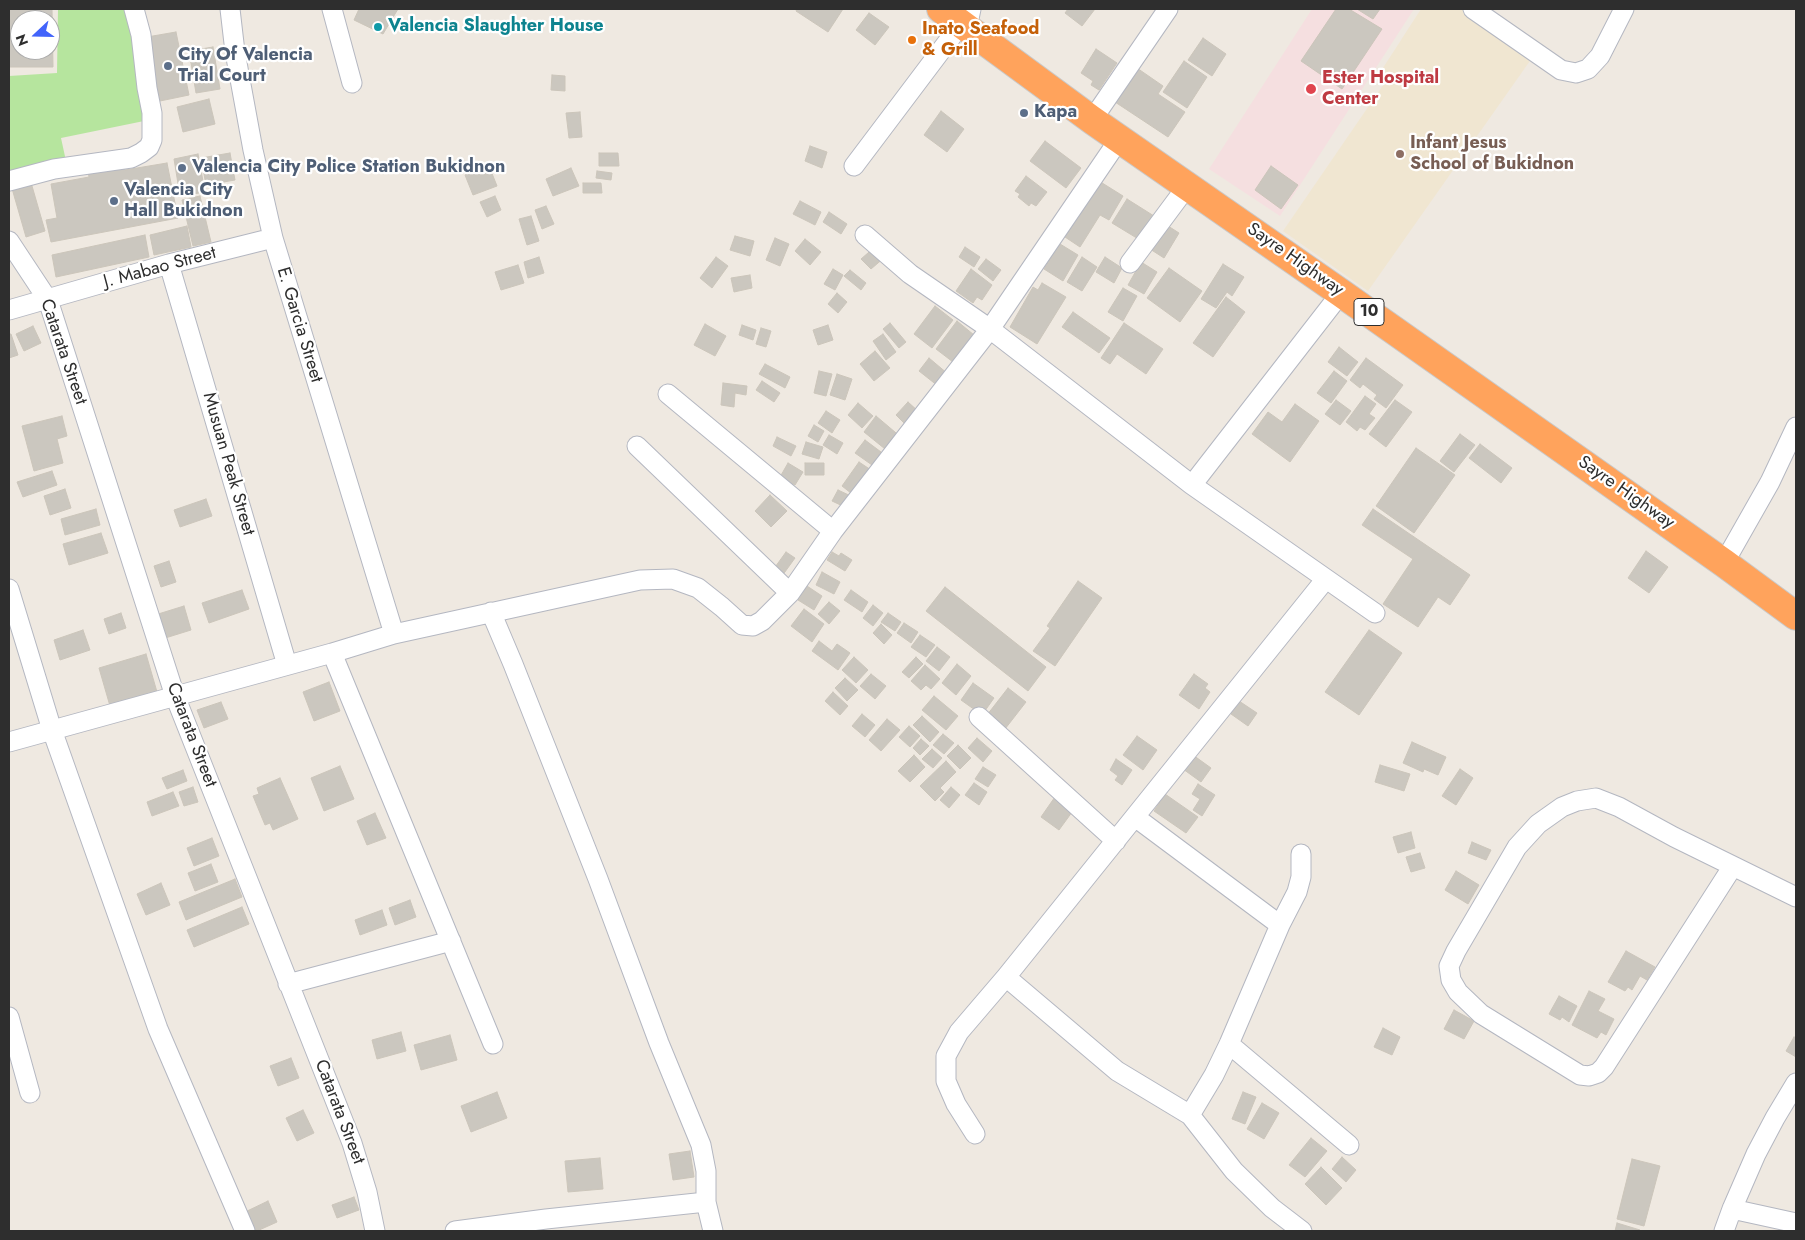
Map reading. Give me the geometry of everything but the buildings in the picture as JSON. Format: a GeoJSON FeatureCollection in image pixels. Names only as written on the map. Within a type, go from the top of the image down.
{"type":"FeatureCollection","features":[{"type":"Feature","properties":{"kind":"highway","name":"Sayre Highway"},"geometry":{"type":"LineString","coordinates":[[960,17],[1092,120],[1342,292],[1796,616]]}},
{"type":"Feature","properties":{"kind":"street"},"geometry":{"type":"LineString","coordinates":[[9,181],[54,169],[131,158],[149,146],[152,140],[152,113],[141,35],[134,9]]}},
{"type":"Feature","properties":{"kind":"street","name":"E. Garcia Street"},"geometry":{"type":"LineString","coordinates":[[230,9],[235,52],[272,238],[394,634]]}},
{"type":"Feature","properties":{"kind":"street"},"geometry":{"type":"LineString","coordinates":[[332,9],[352,83]]}},
{"type":"Feature","properties":{"kind":"street"},"geometry":{"type":"LineString","coordinates":[[1092,120],[1168,9]]}},
{"type":"Feature","properties":{"kind":"street"},"geometry":{"type":"LineString","coordinates":[[1473,9],[1561,70],[1576,73],[1588,69],[1600,56],[1624,9]]}},
{"type":"Feature","properties":{"kind":"street"},"geometry":{"type":"LineString","coordinates":[[854,166],[960,17]]}},
{"type":"Feature","properties":{"kind":"street"},"geometry":{"type":"LineString","coordinates":[[9,742],[332,653],[394,634],[640,580],[672,579],[698,588],[742,625],[752,626],[762,621],[790,593],[833,531],[990,329],[1120,138]]}},
{"type":"Feature","properties":{"kind":"street"},"geometry":{"type":"LineString","coordinates":[[1130,263],[1188,185]]}},
{"type":"Feature","properties":{"kind":"street"},"geometry":{"type":"LineString","coordinates":[[865,235],[910,274],[990,329],[1192,485],[1325,580],[1375,613]]}},
{"type":"Feature","properties":{"kind":"street","name":"J. Mabao Street"},"geometry":{"type":"LineString","coordinates":[[9,310],[169,264],[272,238]]}},
{"type":"Feature","properties":{"kind":"street","name":"Catarata Street"},"geometry":{"type":"LineString","coordinates":[[9,241],[48,300],[175,696],[352,1143],[367,1192],[375,1231]]}},
{"type":"Feature","properties":{"kind":"street","name":"Musuan Peak Street"},"geometry":{"type":"LineString","coordinates":[[169,264],[287,665]]}},
{"type":"Feature","properties":{"kind":"street"},"geometry":{"type":"LineString","coordinates":[[1192,485],[1342,292]]}},
{"type":"Feature","properties":{"kind":"street"},"geometry":{"type":"LineString","coordinates":[[668,394],[833,531]]}},
{"type":"Feature","properties":{"kind":"street"},"geometry":{"type":"LineString","coordinates":[[1724,563],[1770,482],[1796,427]]}},
{"type":"Feature","properties":{"kind":"street"},"geometry":{"type":"LineString","coordinates":[[637,446],[790,593]]}},
{"type":"Feature","properties":{"kind":"street"},"geometry":{"type":"LineString","coordinates":[[975,1134],[956,1104],[946,1081],[946,1056],[959,1032],[1116,841],[1325,580]]}},
{"type":"Feature","properties":{"kind":"street"},"geometry":{"type":"LineString","coordinates":[[9,588],[52,730],[158,1028],[245,1231]]}},
{"type":"Feature","properties":{"kind":"street"},"geometry":{"type":"LineString","coordinates":[[491,612],[598,879],[658,1042],[701,1145],[706,1170],[706,1202],[713,1231]]}},
{"type":"Feature","properties":{"kind":"street"},"geometry":{"type":"LineString","coordinates":[[332,653],[493,1044]]}},
{"type":"Feature","properties":{"kind":"street"},"geometry":{"type":"LineString","coordinates":[[979,717],[1116,841]]}},
{"type":"Feature","properties":{"kind":"street"},"geometry":{"type":"LineString","coordinates":[[1733,866],[1604,1067],[1598,1073],[1589,1076],[1580,1075],[1480,1014],[1458,992],[1451,980],[1449,966],[1456,951],[1517,847],[1538,824],[1562,807],[1577,801],[1596,798],[1619,807],[1796,897]]}},
{"type":"Feature","properties":{"kind":"street"},"geometry":{"type":"LineString","coordinates":[[1135,817],[1280,925]]}},
{"type":"Feature","properties":{"kind":"street"},"geometry":{"type":"LineString","coordinates":[[1190,1115],[1214,1075],[1229,1044],[1280,925],[1297,892],[1301,854]]}},
{"type":"Feature","properties":{"kind":"street"},"geometry":{"type":"LineString","coordinates":[[288,984],[451,941]]}},
{"type":"Feature","properties":{"kind":"street"},"geometry":{"type":"LineString","coordinates":[[1006,976],[1117,1071],[1190,1115],[1234,1171],[1272,1208],[1302,1231]]}},
{"type":"Feature","properties":{"kind":"street"},"geometry":{"type":"LineString","coordinates":[[9,1017],[30,1093]]}},
{"type":"Feature","properties":{"kind":"street"},"geometry":{"type":"LineString","coordinates":[[1229,1044],[1349,1145]]}},
{"type":"Feature","properties":{"kind":"street"},"geometry":{"type":"LineString","coordinates":[[1724,1231],[1756,1154],[1796,1083]]}},
{"type":"Feature","properties":{"kind":"street"},"geometry":{"type":"LineString","coordinates":[[454,1231],[706,1202]]}},
{"type":"Feature","properties":{"kind":"street"},"geometry":{"type":"LineString","coordinates":[[1732,1209],[1796,1223]]}},
{"type":"Feature","properties":{"kind":"shaded area","name":"Ester Hospital Center"},"geometry":{"type":"Polygon","coordinates":[[[1312,9],[1414,9],[1280,216],[1209,169],[1312,9]]]}},
{"type":"Feature","properties":{"kind":"shaded area","name":"Infant Jesus School of Bukidnon"},"geometry":{"type":"Polygon","coordinates":[[[1421,9],[1461,9],[1532,58],[1368,291],[1283,231],[1388,78],[1381,71],[1421,9]]]}},
{"type":"Feature","properties":{"kind":"green space"},"geometry":{"type":"Polygon","coordinates":[[[127,9],[135,28],[144,121],[61,138],[66,161],[9,176],[9,76],[57,73],[57,60],[60,60],[60,10],[58,10],[127,9]]]}},
{"type":"Feature","properties":{"kind":"place","name":"Valencia Slaughter House"},"geometry":{"type":"Point","coordinates":[378,27]}},
{"type":"Feature","properties":{"kind":"place","name":"Inato Seafood & Grill"},"geometry":{"type":"Point","coordinates":[912,40]}},
{"type":"Feature","properties":{"kind":"place","name":"City Of Valencia Trial Court"},"geometry":{"type":"Point","coordinates":[168,66]}},
{"type":"Feature","properties":{"kind":"place","name":"Ester Hospital Center"},"geometry":{"type":"Point","coordinates":[1311,89]}},
{"type":"Feature","properties":{"kind":"place","name":"Kapa"},"geometry":{"type":"Point","coordinates":[1024,113]}},
{"type":"Feature","properties":{"kind":"place","name":"Infant Jesus School of Bukidnon"},"geometry":{"type":"Point","coordinates":[1400,154]}},
{"type":"Feature","properties":{"kind":"place","name":"Valencia City Police Station Bukidnon"},"geometry":{"type":"Point","coordinates":[182,168]}},
{"type":"Feature","properties":{"kind":"place","name":"Valencia City Hall Bukidnon"},"geometry":{"type":"Point","coordinates":[114,201]}}]}
